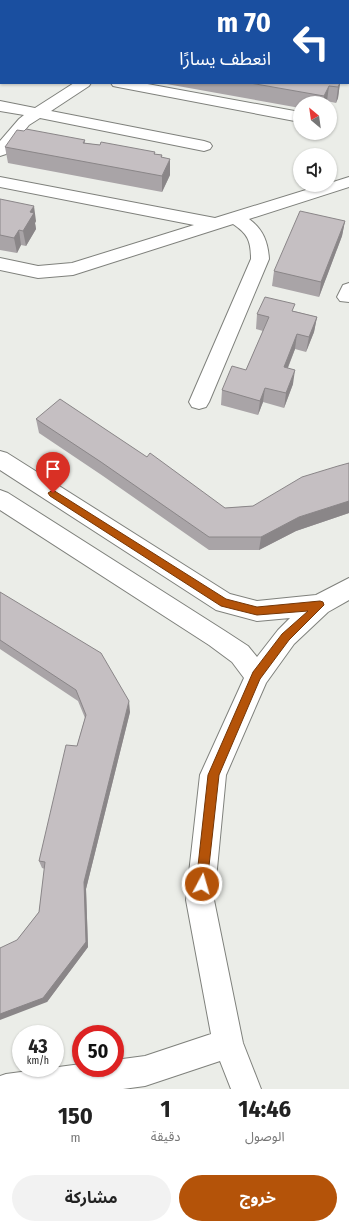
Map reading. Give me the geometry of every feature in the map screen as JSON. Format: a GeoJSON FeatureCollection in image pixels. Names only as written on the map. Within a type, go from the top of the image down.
{"type":"FeatureCollection","features":[{"type":"Feature","properties":{"kind":"street"},"geometry":{"type":"LineString","coordinates":[[0,151],[24,122],[35,113],[82,84]]}},
{"type":"Feature","properties":{"kind":"street"},"geometry":{"type":"LineString","coordinates":[[123,84],[293,116]]}},
{"type":"Feature","properties":{"kind":"street"},"geometry":{"type":"LineString","coordinates":[[0,106],[204,146]]}},
{"type":"Feature","properties":{"kind":"street"},"geometry":{"type":"LineString","coordinates":[[0,182],[215,224]]}},
{"type":"Feature","properties":{"kind":"street"},"geometry":{"type":"LineString","coordinates":[[0,264],[38,272],[73,269],[349,182]]}},
{"type":"Feature","properties":{"kind":"street"},"geometry":{"type":"LineString","coordinates":[[199,402],[260,259],[260,244],[251,228],[235,218]]}},
{"type":"Feature","properties":{"kind":"street"},"geometry":{"type":"LineString","coordinates":[[0,460],[224,603],[257,611],[320,605]]}},
{"type":"Feature","properties":{"kind":"street"},"geometry":{"type":"LineString","coordinates":[[0,499],[217,638],[240,654],[257,676]]}},
{"type":"Feature","properties":{"kind":"street"},"geometry":{"type":"LineString","coordinates":[[246,1089],[228,1043],[200,900],[213,775],[257,676],[286,637],[320,605],[349,588]]}},
{"type":"Feature","properties":{"kind":"street"},"geometry":{"type":"LineString","coordinates":[[6,1089],[145,1071],[228,1043]]}},
{"type":"Feature","properties":{"kind":"building"},"geometry":{"type":"Polygon","coordinates":[[[256,84],[340,84],[338,87],[329,86],[324,96],[256,84]]]}},
{"type":"Feature","properties":{"kind":"building"},"geometry":{"type":"Polygon","coordinates":[[[26,129],[85,140],[83,143],[100,145],[101,142],[155,152],[154,154],[162,155],[161,157],[170,159],[162,176],[5,147],[17,130],[24,131],[26,129]]]}},
{"type":"Feature","properties":{"kind":"building"},"geometry":{"type":"Polygon","coordinates":[[[0,199],[34,206],[30,212],[34,213],[23,231],[19,230],[14,238],[0,235],[0,199]]]}},
{"type":"Feature","properties":{"kind":"building"},"geometry":{"type":"Polygon","coordinates":[[[300,211],[345,221],[321,282],[274,271],[300,211]]]}},
{"type":"Feature","properties":{"kind":"building"},"geometry":{"type":"Polygon","coordinates":[[[265,297],[295,304],[292,311],[317,317],[309,337],[297,334],[284,367],[295,370],[286,393],[265,388],[260,401],[222,390],[232,366],[246,370],[269,317],[257,314],[265,297]]]}},
{"type":"Feature","properties":{"kind":"building"},"geometry":{"type":"Polygon","coordinates":[[[60,399],[147,457],[150,453],[225,508],[253,506],[302,477],[349,463],[349,501],[299,517],[261,537],[209,537],[36,419],[60,399]]]}},
{"type":"Feature","properties":{"kind":"building"},"geometry":{"type":"Polygon","coordinates":[[[0,592],[101,653],[129,701],[84,882],[86,942],[43,998],[0,1014],[0,948],[17,940],[39,912],[45,862],[39,861],[66,745],[77,746],[86,715],[76,690],[0,640],[0,592]]]}},
{"type":"Feature","properties":{"kind":"route"},"geometry":{"type":"LineString","coordinates":[[53,493],[224,603],[257,611],[320,605],[286,637],[257,676],[213,775],[202,884]]}}]}
